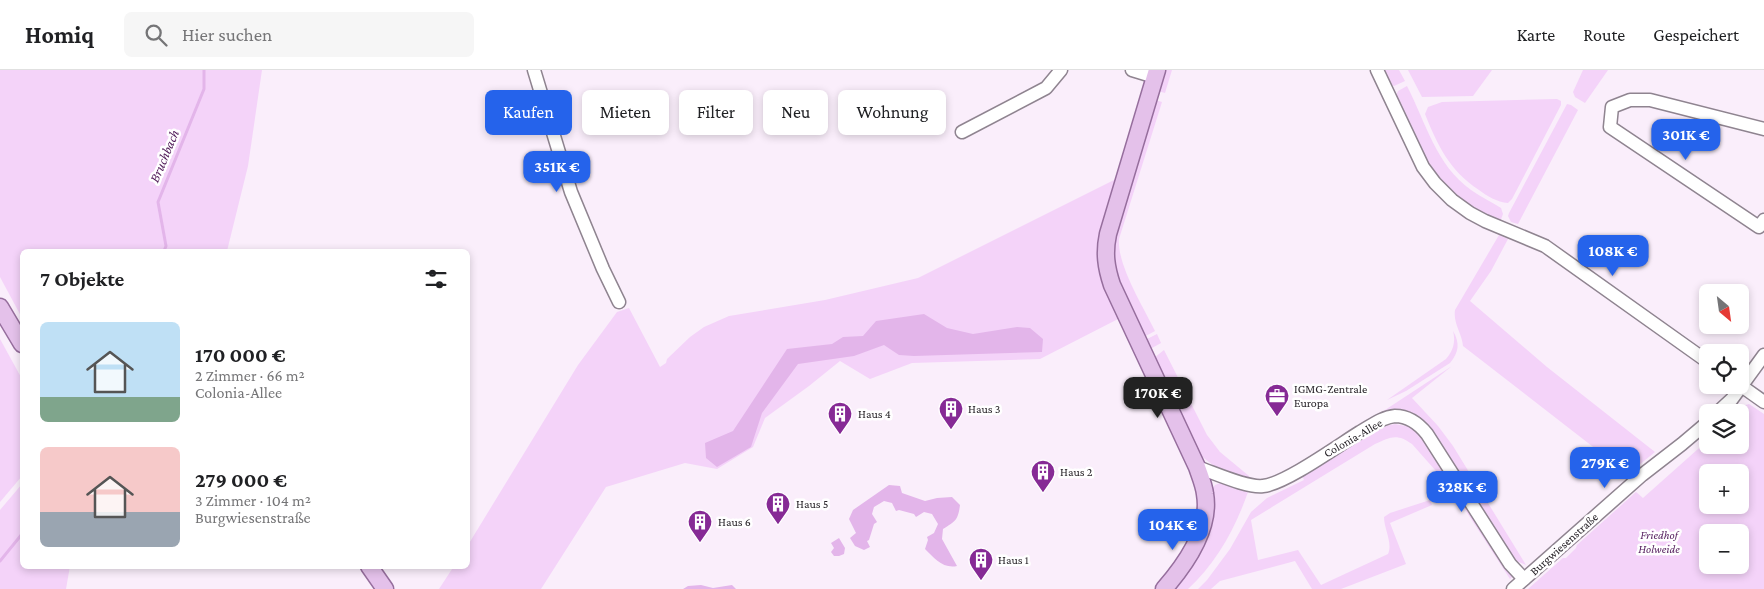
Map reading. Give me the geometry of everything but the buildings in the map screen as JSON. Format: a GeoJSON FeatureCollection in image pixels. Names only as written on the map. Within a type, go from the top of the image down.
{"type":"FeatureCollection","features":[{"type":"Feature","properties":{"kind":"main road"},"geometry":{"type":"LineString","coordinates":[[1156,74],[1108,234],[1105,250],[1106,267],[1112,285],[1197,468],[1206,495],[1206,513],[1202,527],[1191,551],[1164,589]]}},
{"type":"Feature","properties":{"kind":"main road"},"geometry":{"type":"LineString","coordinates":[[0,307],[20,341]]}},
{"type":"Feature","properties":{"kind":"main road"},"geometry":{"type":"LineString","coordinates":[[371,569],[385,589]]}},
{"type":"Feature","properties":{"kind":"street"},"geometry":{"type":"LineString","coordinates":[[534,70],[572,192],[599,261],[619,302]]}},
{"type":"Feature","properties":{"kind":"street"},"geometry":{"type":"LineString","coordinates":[[962,132],[1046,88],[1061,70]]}},
{"type":"Feature","properties":{"kind":"street"},"geometry":{"type":"LineString","coordinates":[[1132,70],[1156,74]]}},
{"type":"Feature","properties":{"kind":"street"},"geometry":{"type":"LineString","coordinates":[[1377,70],[1423,167],[1435,183],[1452,200],[1485,221],[1545,246],[1561,256],[1699,356]]}},
{"type":"Feature","properties":{"kind":"street"},"geometry":{"type":"LineString","coordinates":[[1764,130],[1650,100],[1630,100],[1612,107],[1610,127],[1759,227],[1764,220]]}},
{"type":"Feature","properties":{"kind":"street"},"geometry":{"type":"LineString","coordinates":[[1749,376],[1764,356]]}},
{"type":"Feature","properties":{"kind":"street"},"geometry":{"type":"LineString","coordinates":[[1749,392],[1764,402]]}},
{"type":"Feature","properties":{"kind":"street"},"geometry":{"type":"LineString","coordinates":[[1727,404],[1735,394]]}},
{"type":"Feature","properties":{"kind":"street","name":"Colonia-Allee"},"geometry":{"type":"LineString","coordinates":[[1197,468],[1251,486],[1265,486],[1292,474],[1377,422],[1394,416],[1405,417],[1414,421],[1427,434],[1510,564],[1524,579]]}},
{"type":"Feature","properties":{"kind":"street","name":"Burgwiesenstraße"},"geometry":{"type":"LineString","coordinates":[[1513,589],[1642,475],[1699,430]]}},
{"type":"Feature","properties":{"kind":"green space"},"geometry":{"type":"Polygon","coordinates":[[[0,70],[262,70],[248,166],[227,249],[20,249],[20,314],[0,277],[0,70]]]}},
{"type":"Feature","properties":{"kind":"green space"},"geometry":{"type":"Polygon","coordinates":[[[1165,70],[1172,70],[1165,93],[1158,91],[1165,70]]]}},
{"type":"Feature","properties":{"kind":"green space"},"geometry":{"type":"Polygon","coordinates":[[[1383,70],[1399,70],[1405,81],[1394,86],[1390,84],[1383,70]]]}},
{"type":"Feature","properties":{"kind":"green space"},"geometry":{"type":"Polygon","coordinates":[[[1408,70],[1492,70],[1473,96],[1422,97],[1408,70]]]}},
{"type":"Feature","properties":{"kind":"green space"},"geometry":{"type":"Polygon","coordinates":[[[1583,70],[1608,70],[1585,103],[1575,97],[1573,92],[1583,70]]]}},
{"type":"Feature","properties":{"kind":"green space"},"geometry":{"type":"Polygon","coordinates":[[[1407,86],[1440,156],[1459,180],[1471,190],[1501,208],[1503,214],[1500,222],[1487,217],[1459,199],[1430,169],[1396,96],[1398,91],[1407,86]]]}},
{"type":"Feature","properties":{"kind":"green space"},"geometry":{"type":"Polygon","coordinates":[[[1557,99],[1561,101],[1561,105],[1512,199],[1508,203],[1482,192],[1452,166],[1440,147],[1425,114],[1428,107],[1442,102],[1557,99]]]}},
{"type":"Feature","properties":{"kind":"green space"},"geometry":{"type":"Polygon","coordinates":[[[1155,100],[1162,102],[1119,239],[1119,249],[1126,273],[1155,331],[1142,338],[1117,286],[1110,247],[1155,100]]]}},
{"type":"Feature","properties":{"kind":"green space"},"geometry":{"type":"Polygon","coordinates":[[[1567,104],[1578,110],[1518,224],[1511,222],[1508,216],[1509,213],[1567,104]]]}},
{"type":"Feature","properties":{"kind":"green space"},"geometry":{"type":"Polygon","coordinates":[[[1118,178],[1098,262],[1120,318],[1040,359],[912,363],[870,379],[840,361],[765,418],[753,447],[717,469],[685,463],[606,487],[541,589],[439,589],[452,569],[470,569],[470,542],[578,365],[617,312],[629,308],[660,367],[690,337],[704,327],[729,316],[825,300],[918,278],[1118,178]]]}},
{"type":"Feature","properties":{"kind":"green space"},"geometry":{"type":"Polygon","coordinates":[[[1499,235],[1508,239],[1491,271],[1470,301],[1547,367],[1655,452],[1628,474],[1463,346],[1455,320],[1455,310],[1499,235]]]}},
{"type":"Feature","properties":{"kind":"green space"},"geometry":{"type":"Polygon","coordinates":[[[1453,331],[1458,347],[1450,363],[1406,391],[1387,400],[1446,359],[1453,346],[1453,331]]]}},
{"type":"Feature","properties":{"kind":"green space"},"geometry":{"type":"Polygon","coordinates":[[[1157,334],[1161,343],[1152,348],[1148,347],[1143,341],[1157,334]]]}},
{"type":"Feature","properties":{"kind":"green space"},"geometry":{"type":"Polygon","coordinates":[[[0,339],[20,375],[20,478],[0,502],[0,339]]]}},
{"type":"Feature","properties":{"kind":"green space"},"geometry":{"type":"Polygon","coordinates":[[[1164,350],[1207,435],[1220,452],[1249,476],[1251,482],[1214,466],[1200,455],[1154,358],[1164,350]]]}},
{"type":"Feature","properties":{"kind":"green space"},"geometry":{"type":"Polygon","coordinates":[[[1452,366],[1412,398],[1438,426],[1453,446],[1526,565],[1514,560],[1426,422],[1416,415],[1405,411],[1382,412],[1452,366]]]}},
{"type":"Feature","properties":{"kind":"green space","name":"Friedhof Holweide"},"geometry":{"type":"Polygon","coordinates":[[[1749,404],[1764,414],[1764,589],[1528,589],[1563,558],[1566,558],[1577,545],[1636,492],[1643,498],[1699,448],[1699,454],[1749,454],[1749,404]]]}},
{"type":"Feature","properties":{"kind":"green space"},"geometry":{"type":"Polygon","coordinates":[[[1395,424],[1411,427],[1423,436],[1513,576],[1510,579],[1451,488],[1412,444],[1402,438],[1394,437],[1375,444],[1251,520],[1258,560],[1298,550],[1321,585],[1388,554],[1389,541],[1384,517],[1390,513],[1430,500],[1432,505],[1390,523],[1406,564],[1341,589],[1312,589],[1295,561],[1220,581],[1211,589],[1198,589],[1230,549],[1251,512],[1267,498],[1304,480],[1302,475],[1360,438],[1384,426],[1395,424]]]}},
{"type":"Feature","properties":{"kind":"green space"},"geometry":{"type":"Polygon","coordinates":[[[1223,482],[1248,492],[1237,519],[1224,544],[1208,568],[1188,589],[1175,589],[1193,565],[1202,546],[1211,491],[1215,485],[1223,482]]]}},
{"type":"Feature","properties":{"kind":"green space"},"geometry":{"type":"Polygon","coordinates":[[[20,486],[20,569],[69,569],[66,589],[0,589],[0,510],[20,486]]]}},
{"type":"Feature","properties":{"kind":"shaded area"},"geometry":{"type":"Polygon","coordinates":[[[924,314],[947,328],[973,334],[1017,327],[1030,328],[1043,339],[1042,352],[914,356],[899,355],[884,345],[854,356],[798,364],[762,413],[751,447],[717,467],[706,458],[705,443],[733,431],[787,349],[832,344],[843,337],[863,336],[876,321],[924,314]]]}},
{"type":"Feature","properties":{"kind":"shaded area"},"geometry":{"type":"Polygon","coordinates":[[[889,485],[900,486],[902,493],[925,501],[952,497],[960,505],[956,520],[943,529],[942,539],[957,566],[943,564],[925,549],[927,537],[934,533],[938,524],[932,514],[924,512],[916,517],[914,514],[896,511],[892,503],[884,501],[874,507],[872,514],[877,522],[874,524],[867,541],[870,547],[864,550],[855,546],[850,538],[856,533],[849,519],[853,510],[889,485]]]}},
{"type":"Feature","properties":{"kind":"shaded area"},"geometry":{"type":"Polygon","coordinates":[[[839,538],[845,548],[844,554],[834,556],[831,552],[834,548],[831,543],[839,538]]]}},
{"type":"Feature","properties":{"kind":"shaded area"},"geometry":{"type":"Polygon","coordinates":[[[701,585],[713,588],[732,585],[736,589],[683,589],[688,586],[701,585]]]}},
{"type":"Feature","properties":{"kind":"waterway","name":"Bruchbach"},"geometry":{"type":"LineString","coordinates":[[165,249],[166,246],[158,202],[204,89],[204,70]]}},
{"type":"Feature","properties":{"kind":"waterway","name":"Bruchbach"},"geometry":{"type":"LineString","coordinates":[[0,561],[20,536]]}},
{"type":"Feature","properties":{"kind":"place","name":"IGMG-Zentrale Europa"},"geometry":{"type":"Point","coordinates":[1277,417]}},
{"type":"Feature","properties":{"kind":"place","name":"Haus 3"},"geometry":{"type":"Point","coordinates":[951,430]}},
{"type":"Feature","properties":{"kind":"place","name":"Haus 4"},"geometry":{"type":"Point","coordinates":[840,435]}},
{"type":"Feature","properties":{"kind":"place","name":"Haus 2"},"geometry":{"type":"Point","coordinates":[1043,493]}},
{"type":"Feature","properties":{"kind":"place","name":"Haus 5"},"geometry":{"type":"Point","coordinates":[778,525]}},
{"type":"Feature","properties":{"kind":"place","name":"Haus 6"},"geometry":{"type":"Point","coordinates":[700,543]}},
{"type":"Feature","properties":{"kind":"place","name":"Haus 1"},"geometry":{"type":"Point","coordinates":[981,581]}}]}
